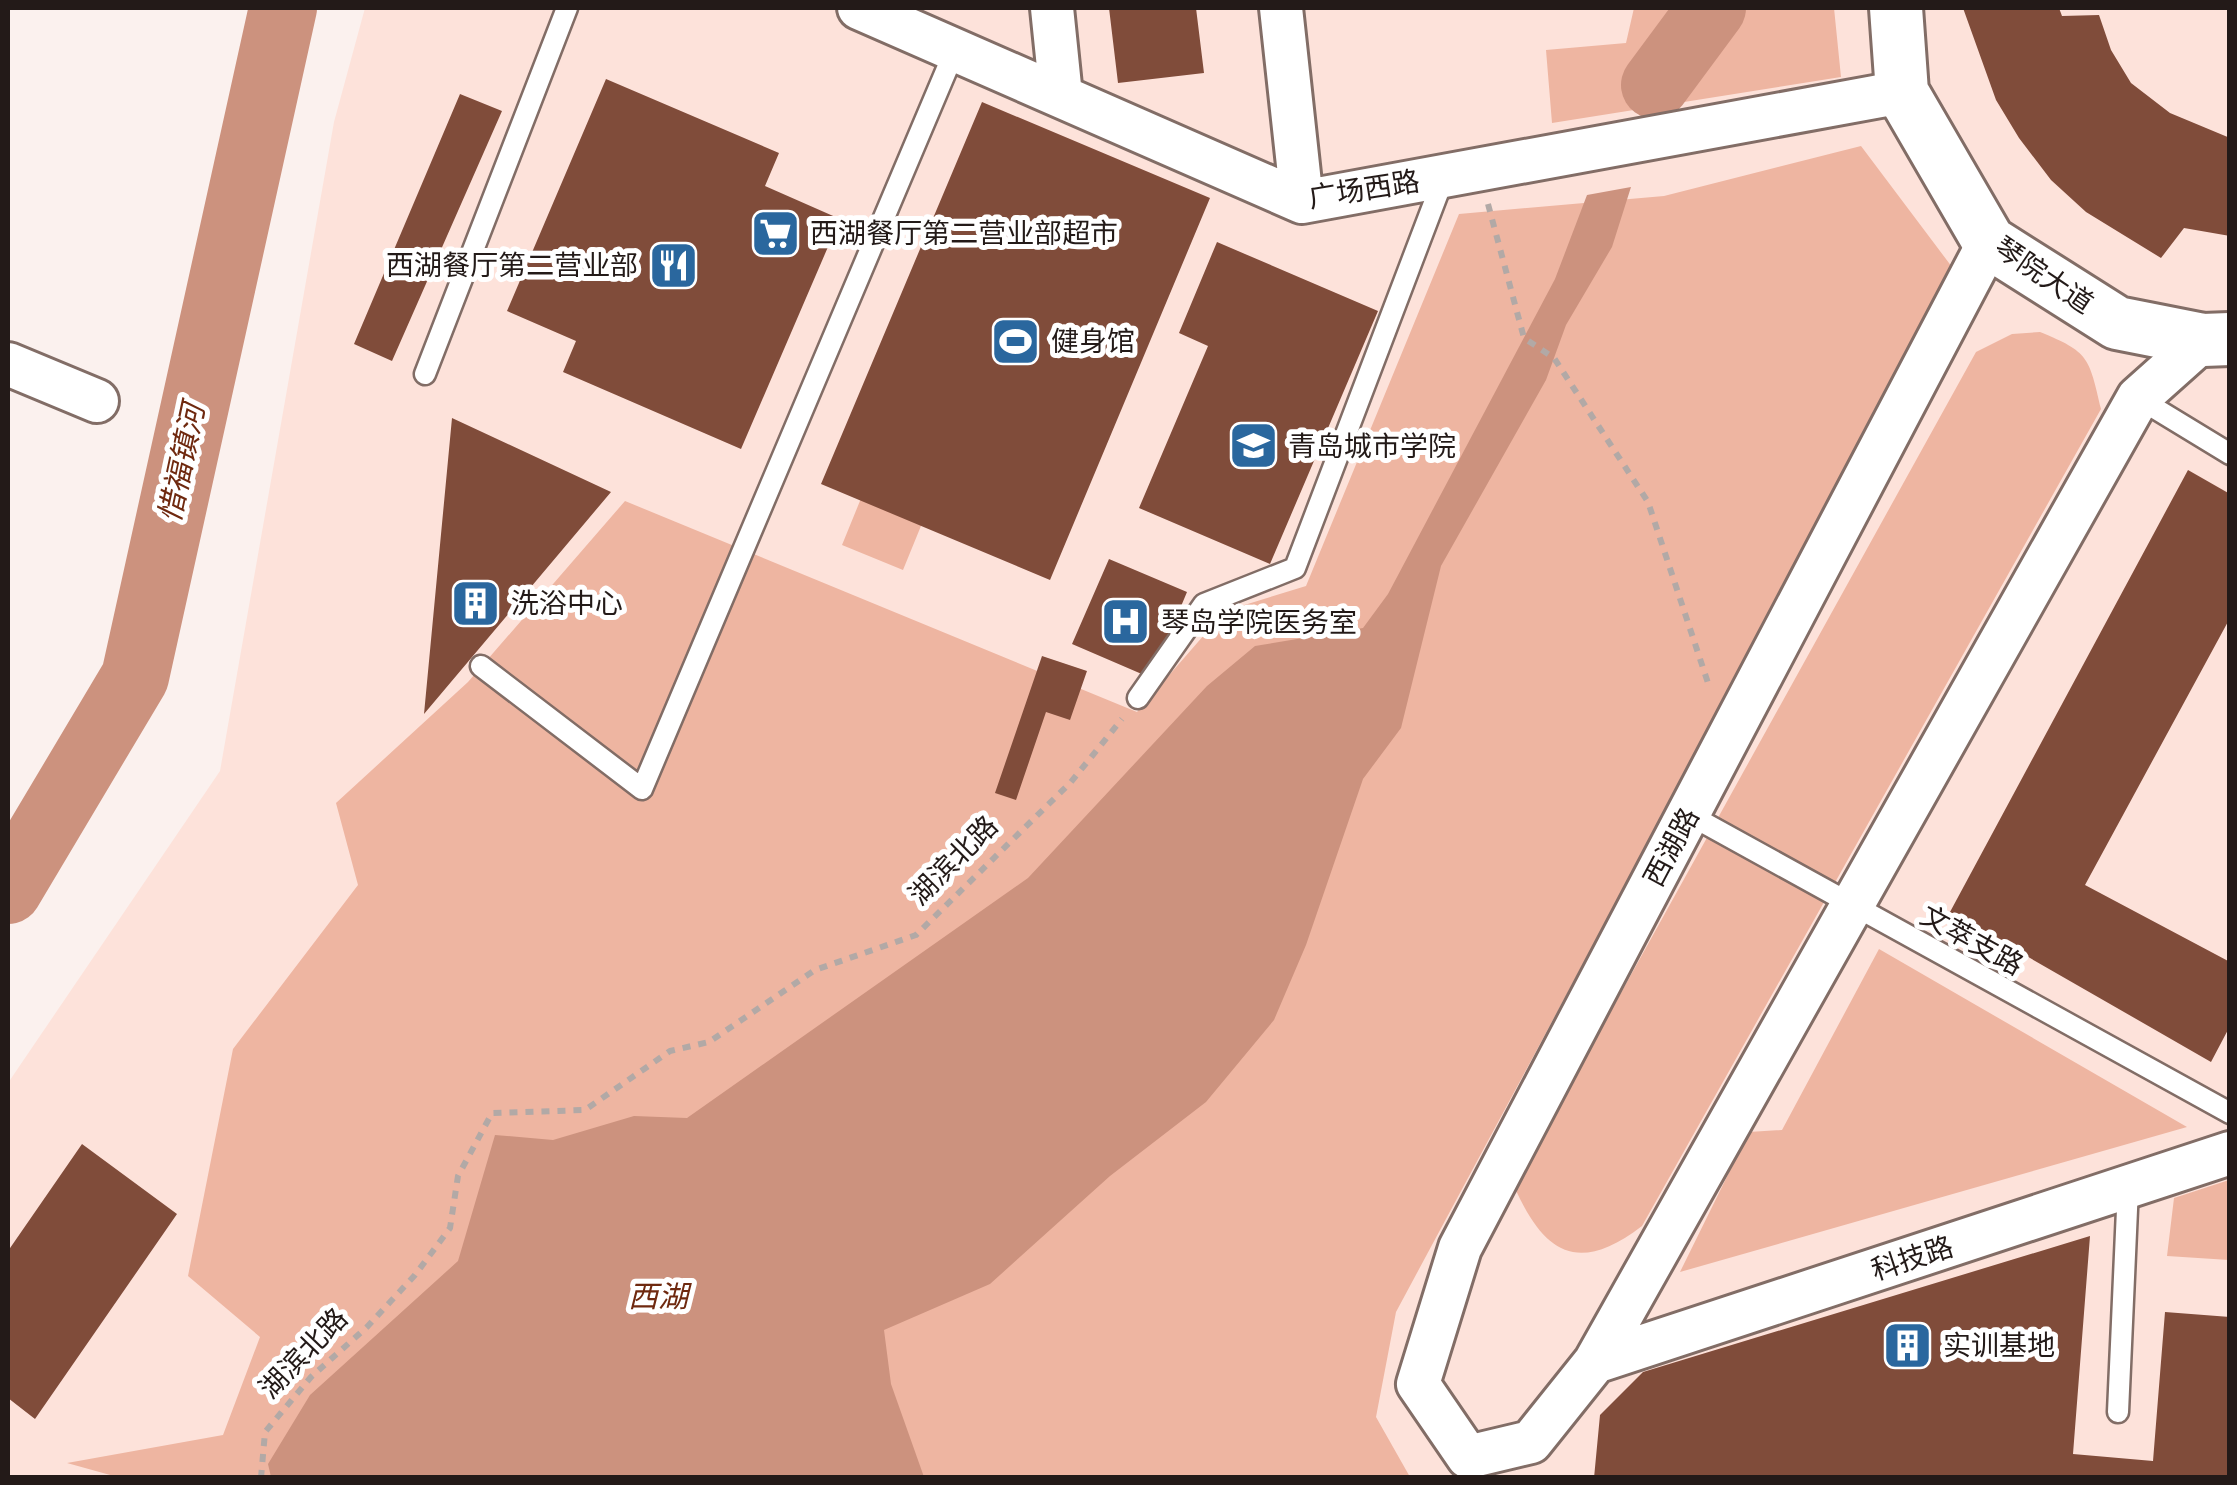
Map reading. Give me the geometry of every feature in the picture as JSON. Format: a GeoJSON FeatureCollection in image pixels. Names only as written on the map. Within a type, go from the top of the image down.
{"type":"FeatureCollection","features":[{"type":"Feature","properties":{"kind":"street","name":"广场西路"},"geometry":{"type":"LineString","coordinates":[[859,8],[1302,202],[1902,92]]}},
{"type":"Feature","properties":{"kind":"street"},"geometry":{"type":"LineString","coordinates":[[1052,8],[1061,96]]}},
{"type":"Feature","properties":{"kind":"street"},"geometry":{"type":"LineString","coordinates":[[1281,8],[1302,202]]}},
{"type":"Feature","properties":{"kind":"street","name":"琴院大道"},"geometry":{"type":"LineString","coordinates":[[1896,8],[1902,92],[1989,242],[2117,323],[2216,339]]}},
{"type":"Feature","properties":{"kind":"street","name":"西湖路"},"geometry":{"type":"LineString","coordinates":[[1989,242],[1460,1248],[1418,1384],[1467,1467],[1531,1442],[1595,1362],[2138,398],[2216,339]]}},
{"type":"Feature","properties":{"kind":"street"},"geometry":{"type":"LineString","coordinates":[[8,364],[97,401]]}},
{"type":"Feature","properties":{"kind":"street","name":"科技路"},"geometry":{"type":"LineString","coordinates":[[1595,1362],[2230,1153]]}},
{"type":"Feature","properties":{"kind":"lane"},"geometry":{"type":"LineString","coordinates":[[426,374],[567,8]]}},
{"type":"Feature","properties":{"kind":"lane"},"geometry":{"type":"LineString","coordinates":[[481,666],[642,788],[956,50]]}},
{"type":"Feature","properties":{"kind":"lane"},"geometry":{"type":"LineString","coordinates":[[1138,698],[1204,604],[1295,568],[1462,173]]}},
{"type":"Feature","properties":{"kind":"lane"},"geometry":{"type":"LineString","coordinates":[[2138,398],[2230,454]]}},
{"type":"Feature","properties":{"kind":"lane","name":"文萃支路"},"geometry":{"type":"LineString","coordinates":[[1688,814],[2230,1113]]}},
{"type":"Feature","properties":{"kind":"lane"},"geometry":{"type":"LineString","coordinates":[[2118,1412],[2128,1186]]}},
{"type":"Feature","properties":{"kind":"path"},"geometry":{"type":"LineString","coordinates":[[1462,173],[1524,338],[1554,358],[1648,502],[1726,742]]}},
{"type":"Feature","properties":{"kind":"path","name":"湖滨北路"},"geometry":{"type":"LineString","coordinates":[[260,1478],[265,1432],[312,1377],[368,1327],[450,1228],[458,1176],[492,1113],[586,1110],[670,1051],[709,1042],[814,970],[916,935],[1071,782],[1138,698]]}},
{"type":"Feature","properties":{"kind":"shaded area","name":"青岛城市学院"},"geometry":{"type":"Polygon","coordinates":[[[365,8],[2229,8],[2229,1477],[8,1478],[8,1083],[220,771],[334,122],[365,8]]]}},
{"type":"Feature","properties":{"kind":"shaded area"},"geometry":{"type":"Polygon","coordinates":[[[1634,8],[1834,8],[1841,77],[1552,123],[1546,50],[1626,43],[1634,8]]]}},
{"type":"Feature","properties":{"kind":"shaded area"},"geometry":{"type":"Polygon","coordinates":[[[1861,146],[1955,271],[1396,1312],[1376,1417],[1410,1477],[121,1478],[67,1463],[223,1435],[260,1337],[188,1276],[233,1049],[358,885],[336,803],[468,682],[625,501],[1137,712],[1225,611],[1306,586],[1459,214],[1664,196],[1861,146]]]}},
{"type":"Feature","properties":{"kind":"shaded area"},"geometry":{"type":"Polygon","coordinates":[[[2040,332],[2069,345],[2084,358],[2101,409],[1642,1226],[1599,1250],[1565,1250],[1538,1228],[1514,1186],[1976,352],[2012,334],[2040,332]]]}},
{"type":"Feature","properties":{"kind":"shaded area"},"geometry":{"type":"Polygon","coordinates":[[[893,420],[954,445],[903,570],[842,545],[893,420]]]}},
{"type":"Feature","properties":{"kind":"shaded area"},"geometry":{"type":"Polygon","coordinates":[[[1879,949],[2187,1127],[1680,1272],[1749,1132],[1782,1130],[1879,949]]]}},
{"type":"Feature","properties":{"kind":"shaded area"},"geometry":{"type":"Polygon","coordinates":[[[2229,1180],[2229,1260],[2167,1256],[2174,1198],[2229,1180]]]}},
{"type":"Feature","properties":{"kind":"water","name":"西湖"},"geometry":{"type":"Polygon","coordinates":[[[1631,187],[1612,247],[1566,325],[1546,380],[1441,566],[1401,728],[1363,779],[1306,945],[1274,1020],[1206,1102],[1110,1176],[990,1284],[884,1330],[891,1384],[924,1477],[271,1477],[268,1464],[310,1395],[458,1261],[495,1135],[553,1140],[634,1116],[687,1118],[1028,878],[1207,686],[1255,646],[1363,628],[1388,594],[1555,279],[1587,195],[1631,187]]]}},
{"type":"Feature","properties":{"kind":"building"},"geometry":{"type":"Polygon","coordinates":[[[1109,8],[1196,8],[1204,73],[1118,83],[1109,8]]]}},
{"type":"Feature","properties":{"kind":"building"},"geometry":{"type":"Polygon","coordinates":[[[1963,8],[2059,8],[2062,16],[2099,15],[2111,50],[2131,83],[2170,113],[2230,138],[2230,236],[2184,228],[2161,258],[2086,212],[2051,180],[1996,100],[1963,8]]]}},
{"type":"Feature","properties":{"kind":"building","name":"西湖餐厅第二营业部"},"geometry":{"type":"Polygon","coordinates":[[[606,79],[779,153],[765,186],[840,219],[741,449],[563,372],[576,341],[507,311],[606,79]]]}},
{"type":"Feature","properties":{"kind":"building"},"geometry":{"type":"Polygon","coordinates":[[[460,94],[502,111],[392,361],[354,344],[460,94]]]}},
{"type":"Feature","properties":{"kind":"building","name":"健身馆"},"geometry":{"type":"Polygon","coordinates":[[[982,102],[1210,198],[1050,580],[821,484],[982,102]]]}},
{"type":"Feature","properties":{"kind":"building"},"geometry":{"type":"Polygon","coordinates":[[[1217,242],[1378,311],[1270,564],[1139,508],[1208,346],[1179,333],[1217,242]]]}},
{"type":"Feature","properties":{"kind":"building","name":"洗浴中心"},"geometry":{"type":"Polygon","coordinates":[[[452,418],[611,492],[424,714],[452,418]]]}},
{"type":"Feature","properties":{"kind":"building"},"geometry":{"type":"Polygon","coordinates":[[[2188,470],[2230,494],[2230,618],[2085,885],[2230,962],[2230,1026],[2211,1062],[1950,912],[2188,470]]]}},
{"type":"Feature","properties":{"kind":"building"},"geometry":{"type":"Polygon","coordinates":[[[1109,559],[1187,592],[1151,678],[1072,644],[1109,559]]]}},
{"type":"Feature","properties":{"kind":"building"},"geometry":{"type":"Polygon","coordinates":[[[1042,656],[1087,671],[1070,720],[1046,712],[1016,800],[995,793],[1042,656]]]}},
{"type":"Feature","properties":{"kind":"building"},"geometry":{"type":"Polygon","coordinates":[[[82,1144],[177,1214],[35,1419],[8,1398],[8,1251],[82,1144]]]}},
{"type":"Feature","properties":{"kind":"building","name":"实训基地"},"geometry":{"type":"Polygon","coordinates":[[[2090,1236],[2073,1454],[2153,1461],[2165,1312],[2230,1317],[2230,1478],[1594,1478],[1600,1415],[1643,1372],[2090,1236]]]}},
{"type":"Feature","properties":{"kind":"waterway","name":"惜福镇河"},"geometry":{"type":"LineString","coordinates":[[8,890],[135,677],[283,8]]}},
{"type":"Feature","properties":{"kind":"waterway"},"geometry":{"type":"LineString","coordinates":[[1655,85],[1712,8]]}},
{"type":"Feature","properties":{"kind":"place","name":"西湖餐厅第二营业部超市"},"geometry":{"type":"Point","coordinates":[775,233]}},
{"type":"Feature","properties":{"kind":"place","name":"西湖餐厅第二营业部"},"geometry":{"type":"Point","coordinates":[673,265]}},
{"type":"Feature","properties":{"kind":"place","name":"健身馆"},"geometry":{"type":"Point","coordinates":[1016,341]}},
{"type":"Feature","properties":{"kind":"place","name":"青岛城市学院"},"geometry":{"type":"Point","coordinates":[1253,446]}},
{"type":"Feature","properties":{"kind":"place","name":"洗浴中心"},"geometry":{"type":"Point","coordinates":[476,603]}},
{"type":"Feature","properties":{"kind":"place","name":"琴岛学院医务室"},"geometry":{"type":"Point","coordinates":[1126,622]}},
{"type":"Feature","properties":{"kind":"place","name":"实训基地"},"geometry":{"type":"Point","coordinates":[1908,1345]}}]}
